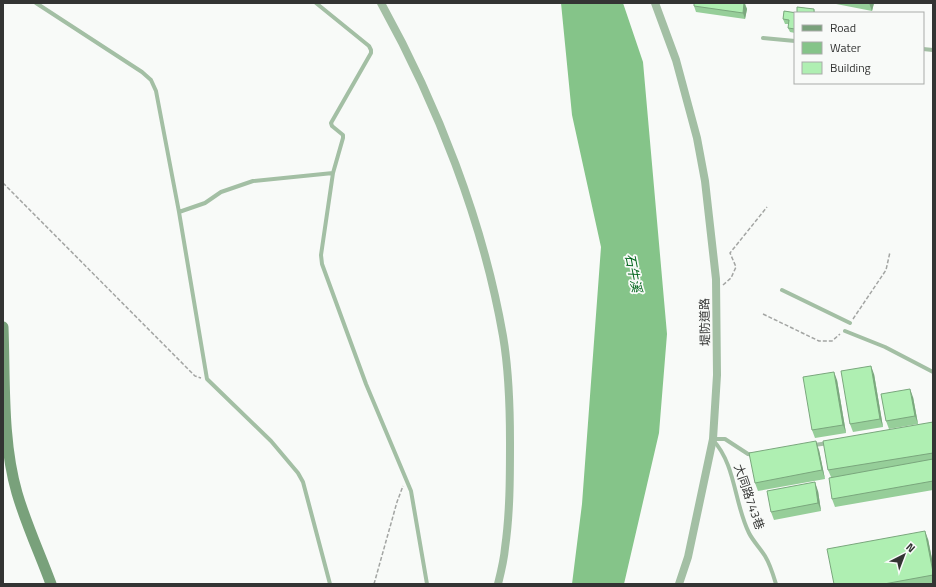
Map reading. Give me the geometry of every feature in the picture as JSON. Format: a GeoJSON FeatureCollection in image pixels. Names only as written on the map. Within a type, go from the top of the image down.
{"type":"FeatureCollection","features":[{"type":"Feature","properties":{"kind":"street"},"geometry":{"type":"LineString","coordinates":[[381,3],[400,37],[446,139],[476,226],[488,267],[503,336],[510,406],[510,482],[505,550],[498,584]]}},
{"type":"Feature","properties":{"kind":"street","name":"堤防道路"},"geometry":{"type":"LineString","coordinates":[[655,3],[676,60],[697,138],[705,181],[716,291],[717,375],[713,439],[688,557],[679,584]]}},
{"type":"Feature","properties":{"kind":"street"},"geometry":{"type":"LineString","coordinates":[[3,327],[6,453],[17,493],[51,584]]}},
{"type":"Feature","properties":{"kind":"lane"},"geometry":{"type":"LineString","coordinates":[[36,3],[152,80],[156,91],[179,212],[207,379],[271,441],[298,473],[303,482],[330,584]]}},
{"type":"Feature","properties":{"kind":"lane"},"geometry":{"type":"LineString","coordinates":[[316,3],[369,46],[371,50],[371,53],[331,123],[332,126],[343,135],[343,138],[333,174],[321,255],[322,264],[366,384],[411,491],[427,584]]}},
{"type":"Feature","properties":{"kind":"lane"},"geometry":{"type":"LineString","coordinates":[[763,38],[794,41]]}},
{"type":"Feature","properties":{"kind":"lane"},"geometry":{"type":"LineString","coordinates":[[179,212],[205,203],[221,192],[253,181],[333,174]]}},
{"type":"Feature","properties":{"kind":"lane"},"geometry":{"type":"LineString","coordinates":[[782,290],[850,323]]}},
{"type":"Feature","properties":{"kind":"lane"},"geometry":{"type":"LineString","coordinates":[[845,331],[885,347],[933,372]]}},
{"type":"Feature","properties":{"kind":"lane"},"geometry":{"type":"LineString","coordinates":[[713,439],[725,438],[748,454],[756,455]]}},
{"type":"Feature","properties":{"kind":"lane","name":"大同路743巷"},"geometry":{"type":"LineString","coordinates":[[713,439],[721,448],[726,460],[744,521],[750,534],[770,564],[776,584]]}},
{"type":"Feature","properties":{"kind":"lane"},"geometry":{"type":"LineString","coordinates":[[810,446],[833,442]]}},
{"type":"Feature","properties":{"kind":"path"},"geometry":{"type":"LineString","coordinates":[[3,183],[195,376],[207,379]]}},
{"type":"Feature","properties":{"kind":"path"},"geometry":{"type":"LineString","coordinates":[[716,291],[731,278],[736,267],[730,253],[767,207]]}},
{"type":"Feature","properties":{"kind":"path"},"geometry":{"type":"LineString","coordinates":[[850,323],[886,270],[890,252]]}},
{"type":"Feature","properties":{"kind":"path"},"geometry":{"type":"LineString","coordinates":[[763,314],[819,341],[832,341],[845,331]]}},
{"type":"Feature","properties":{"kind":"path"},"geometry":{"type":"LineString","coordinates":[[374,584],[397,502],[406,479]]}},
{"type":"Feature","properties":{"kind":"water","name":"石牛溪"},"geometry":{"type":"Polygon","coordinates":[[[561,3],[623,3],[643,62],[667,334],[659,433],[624,584],[572,584],[582,504],[601,247],[572,115],[561,3]]]}},
{"type":"Feature","properties":{"kind":"building"},"geometry":{"type":"Polygon","coordinates":[[[694,3],[744,3],[743,13],[694,6],[694,3]]]}},
{"type":"Feature","properties":{"kind":"building"},"geometry":{"type":"Polygon","coordinates":[[[797,7],[814,9],[814,12],[797,12],[797,7]]]}},
{"type":"Feature","properties":{"kind":"building"},"geometry":{"type":"Polygon","coordinates":[[[784,11],[794,13],[794,29],[788,28],[789,20],[783,19],[784,11]]]}},
{"type":"Feature","properties":{"kind":"building"},"geometry":{"type":"Polygon","coordinates":[[[871,366],[880,419],[850,424],[841,371],[871,366]]]}},
{"type":"Feature","properties":{"kind":"building"},"geometry":{"type":"Polygon","coordinates":[[[834,372],[843,425],[812,430],[803,377],[834,372]]]}},
{"type":"Feature","properties":{"kind":"building"},"geometry":{"type":"Polygon","coordinates":[[[910,389],[915,416],[886,421],[881,394],[910,389]]]}},
{"type":"Feature","properties":{"kind":"building"},"geometry":{"type":"Polygon","coordinates":[[[933,422],[933,453],[828,470],[823,441],[933,422]]]}},
{"type":"Feature","properties":{"kind":"building"},"geometry":{"type":"Polygon","coordinates":[[[816,441],[822,470],[755,483],[749,453],[816,441]]]}},
{"type":"Feature","properties":{"kind":"building"},"geometry":{"type":"Polygon","coordinates":[[[933,459],[933,481],[832,499],[829,478],[933,459]]]}},
{"type":"Feature","properties":{"kind":"building"},"geometry":{"type":"Polygon","coordinates":[[[815,482],[818,503],[771,512],[767,491],[815,482]]]}},
{"type":"Feature","properties":{"kind":"building"},"geometry":{"type":"Polygon","coordinates":[[[925,531],[933,575],[884,584],[834,584],[827,549],[925,531]]]}}]}
